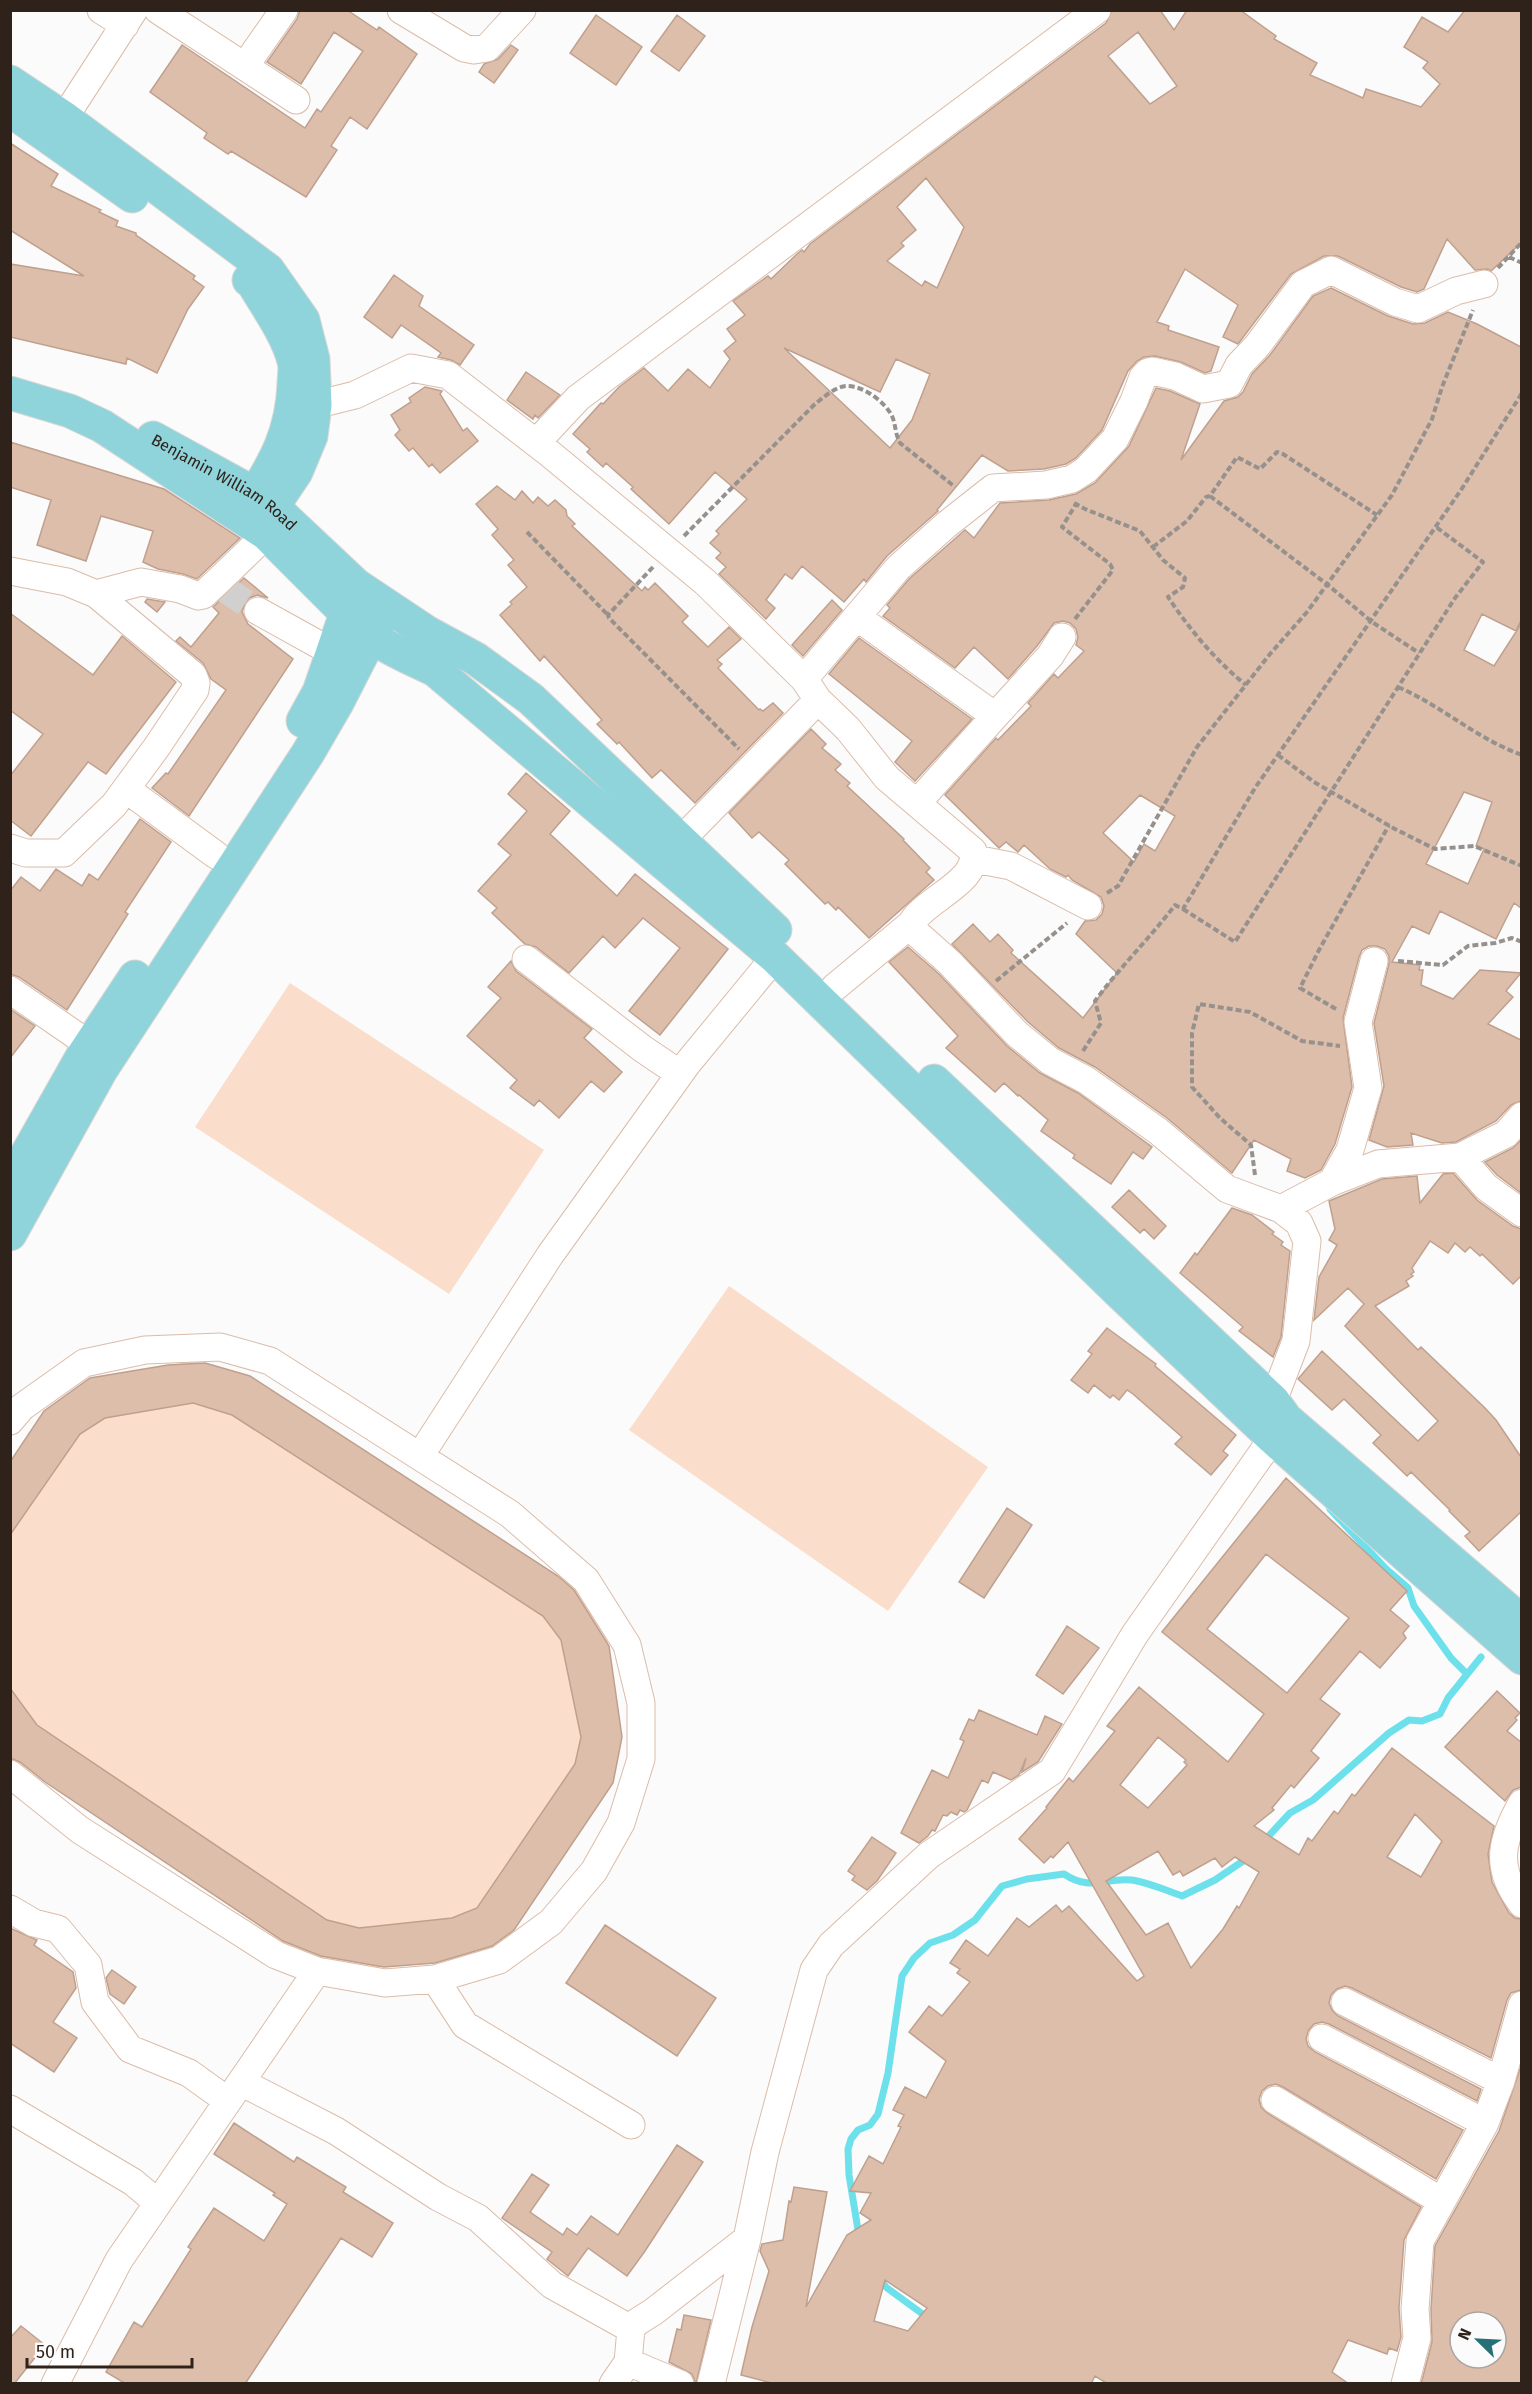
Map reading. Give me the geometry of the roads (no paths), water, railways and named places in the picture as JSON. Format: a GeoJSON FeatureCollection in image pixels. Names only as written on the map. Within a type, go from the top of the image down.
{"type":"FeatureCollection","features":[{"type":"Feature","properties":{"kind":"main road"},"geometry":{"type":"LineString","coordinates":[[10,82],[57,128],[268,270],[303,320],[313,359],[304,404],[270,472],[259,516]]}},
{"type":"Feature","properties":{"kind":"main road"},"geometry":{"type":"LineString","coordinates":[[10,110],[57,128]]}},
{"type":"Feature","properties":{"kind":"main road","name":"Benjamin William Road"},"geometry":{"type":"LineString","coordinates":[[10,370],[59,388],[259,516],[351,599],[385,607],[476,659],[531,699],[835,987],[1277,1419]]}},
{"type":"Feature","properties":{"kind":"main road","name":"Benjamin William Road"},"geometry":{"type":"LineString","coordinates":[[10,393],[62,408],[102,426],[259,516]]}},
{"type":"Feature","properties":{"kind":"main road"},"geometry":{"type":"LineString","coordinates":[[10,1184],[90,1045],[291,742],[319,692],[351,599]]}},
{"type":"Feature","properties":{"kind":"main road","name":"Benjamin William Road"},"geometry":{"type":"LineString","coordinates":[[351,599],[356,626],[371,638],[435,670],[775,957],[1120,1293],[1277,1419]]}},
{"type":"Feature","properties":{"kind":"main road"},"geometry":{"type":"LineString","coordinates":[[10,1234],[101,1070],[308,753],[337,703],[385,607]]}},
{"type":"Feature","properties":{"kind":"main road"},"geometry":{"type":"LineString","coordinates":[[1277,1419],[1521,1622]]}},
{"type":"Feature","properties":{"kind":"main road"},"geometry":{"type":"LineString","coordinates":[[1277,1419],[1521,1658]]}},
{"type":"Feature","properties":{"kind":"street"},"geometry":{"type":"LineString","coordinates":[[57,128],[130,18],[100,10]]}},
{"type":"Feature","properties":{"kind":"street"},"geometry":{"type":"LineString","coordinates":[[158,10],[296,100]]}},
{"type":"Feature","properties":{"kind":"street"},"geometry":{"type":"LineString","coordinates":[[244,66],[284,10]]}},
{"type":"Feature","properties":{"kind":"street"},"geometry":{"type":"LineString","coordinates":[[401,10],[464,48],[474,50],[487,48],[522,10]]}},
{"type":"Feature","properties":{"kind":"street"},"geometry":{"type":"LineString","coordinates":[[536,443],[578,398],[1097,10]]}},
{"type":"Feature","properties":{"kind":"street"},"geometry":{"type":"LineString","coordinates":[[680,841],[756,765],[811,689],[857,617],[898,568],[993,488],[1046,485],[1072,479],[1086,470],[1115,439],[1143,377],[1148,372],[1175,376],[1203,388],[1229,384],[1239,365],[1257,346],[1303,284],[1331,270],[1395,302],[1418,309],[1456,291],[1484,284]]}},
{"type":"Feature","properties":{"kind":"street"},"geometry":{"type":"LineString","coordinates":[[304,404],[355,395],[411,368],[448,375],[536,443],[705,582],[811,689],[848,729],[887,778],[974,850],[975,859],[963,877],[835,987]]}},
{"type":"Feature","properties":{"kind":"street"},"geometry":{"type":"LineString","coordinates":[[96,594],[141,582],[180,588],[198,596],[203,595],[220,585],[259,516]]}},
{"type":"Feature","properties":{"kind":"street"},"geometry":{"type":"LineString","coordinates":[[10,571],[67,582],[96,594],[193,675],[196,683],[195,690],[114,805],[64,853],[26,853],[10,848]]}},
{"type":"Feature","properties":{"kind":"street"},"geometry":{"type":"LineString","coordinates":[[258,611],[332,652]]}},
{"type":"Feature","properties":{"kind":"street"},"geometry":{"type":"LineString","coordinates":[[857,617],[995,716]]}},
{"type":"Feature","properties":{"kind":"street"},"geometry":{"type":"LineString","coordinates":[[917,803],[1050,656],[1062,637]]}},
{"type":"Feature","properties":{"kind":"street"},"geometry":{"type":"LineString","coordinates":[[126,789],[216,855]]}},
{"type":"Feature","properties":{"kind":"street"},"geometry":{"type":"LineString","coordinates":[[975,859],[1011,866],[1088,906]]}},
{"type":"Feature","properties":{"kind":"street"},"geometry":{"type":"LineString","coordinates":[[711,2384],[747,2240],[765,2152],[814,1970],[831,1944],[929,1855],[1052,1771],[1135,1634],[1277,1419],[1296,1341],[1307,1241],[1299,1223],[1270,1204],[1227,1188],[1158,1131],[1086,1080],[1050,1061],[1017,1034],[950,963],[913,930],[911,924]]}},
{"type":"Feature","properties":{"kind":"street"},"geometry":{"type":"LineString","coordinates":[[420,1456],[549,1255],[680,1074],[775,957]]}},
{"type":"Feature","properties":{"kind":"street"},"geometry":{"type":"LineString","coordinates":[[526,959],[643,1049],[680,1074]]}},
{"type":"Feature","properties":{"kind":"street"},"geometry":{"type":"LineString","coordinates":[[1332,1182],[1350,1150],[1368,1088],[1359,1018],[1374,961]]}},
{"type":"Feature","properties":{"kind":"street"},"geometry":{"type":"LineString","coordinates":[[10,990],[90,1045]]}},
{"type":"Feature","properties":{"kind":"street"},"geometry":{"type":"LineString","coordinates":[[1270,1204],[1378,1164],[1461,1157],[1516,1131]]}},
{"type":"Feature","properties":{"kind":"street"},"geometry":{"type":"LineString","coordinates":[[1461,1157],[1486,1187],[1521,1213]]}},
{"type":"Feature","properties":{"kind":"street"},"geometry":{"type":"LineString","coordinates":[[10,1421],[22,1407],[84,1364],[145,1350],[220,1347],[270,1361],[510,1514],[586,1580],[627,1645],[641,1703],[641,1759],[621,1823],[594,1871],[551,1922],[500,1960],[435,1979],[385,1983],[317,1971],[276,1955],[80,1830],[10,1774]]}},
{"type":"Feature","properties":{"kind":"street"},"geometry":{"type":"LineString","coordinates":[[1521,1803],[1505,1840],[1502,1861],[1512,1892],[1521,1904]]}},
{"type":"Feature","properties":{"kind":"street"},"geometry":{"type":"LineString","coordinates":[[10,1909],[34,1923],[58,1929],[88,1965],[95,2002],[130,2049],[336,2131],[438,2197],[478,2218],[552,2285],[631,2329]]}},
{"type":"Feature","properties":{"kind":"street"},"geometry":{"type":"LineString","coordinates":[[55,2384],[119,2260],[317,1971]]}},
{"type":"Feature","properties":{"kind":"street"},"geometry":{"type":"LineString","coordinates":[[435,1979],[465,2025],[631,2125]]}},
{"type":"Feature","properties":{"kind":"street"},"geometry":{"type":"LineString","coordinates":[[1345,2002],[1501,2081]]}},
{"type":"Feature","properties":{"kind":"street"},"geometry":{"type":"LineString","coordinates":[[1405,2384],[1417,2338],[1415,2309],[1420,2241],[1485,2123],[1501,2081],[1521,2005]]}},
{"type":"Feature","properties":{"kind":"street"},"geometry":{"type":"LineString","coordinates":[[1322,2038],[1485,2123]]}},
{"type":"Feature","properties":{"kind":"street"},"geometry":{"type":"LineString","coordinates":[[1275,2100],[1441,2201]]}},
{"type":"Feature","properties":{"kind":"street"},"geometry":{"type":"LineString","coordinates":[[10,2109],[133,2182],[158,2203]]}},
{"type":"Feature","properties":{"kind":"street"},"geometry":{"type":"LineString","coordinates":[[680,2384],[620,2373],[631,2329],[637,2322],[747,2240]]}},
{"type":"Feature","properties":{"kind":"waterway"},"geometry":{"type":"LineString","coordinates":[[1330,1509],[1386,1569],[1408,1588],[1414,1606],[1451,1658],[1467,1674]]}},
{"type":"Feature","properties":{"kind":"waterway"},"geometry":{"type":"LineString","coordinates":[[1263,1842],[1290,1813],[1313,1800],[1389,1733],[1409,1720],[1422,1721],[1440,1714],[1448,1698],[1481,1657]]}},
{"type":"Feature","properties":{"kind":"waterway"},"geometry":{"type":"LineString","coordinates":[[859,2236],[849,2175],[848,2149],[851,2139],[858,2130],[870,2125],[878,2114],[888,2073],[902,1976],[914,1958],[930,1943],[953,1935],[975,1920],[1002,1886],[1027,1879],[1064,1874],[1090,1883],[1132,1880],[1182,1896],[1215,1880],[1249,1857]]}},
{"type":"Feature","properties":{"kind":"waterway"},"geometry":{"type":"LineString","coordinates":[[878,2278],[887,2288],[928,2318]]}},
{"type":"Feature","properties":{"kind":"tunnel"},"geometry":{"type":"LineString","coordinates":[[223,588],[258,611]]}}]}
